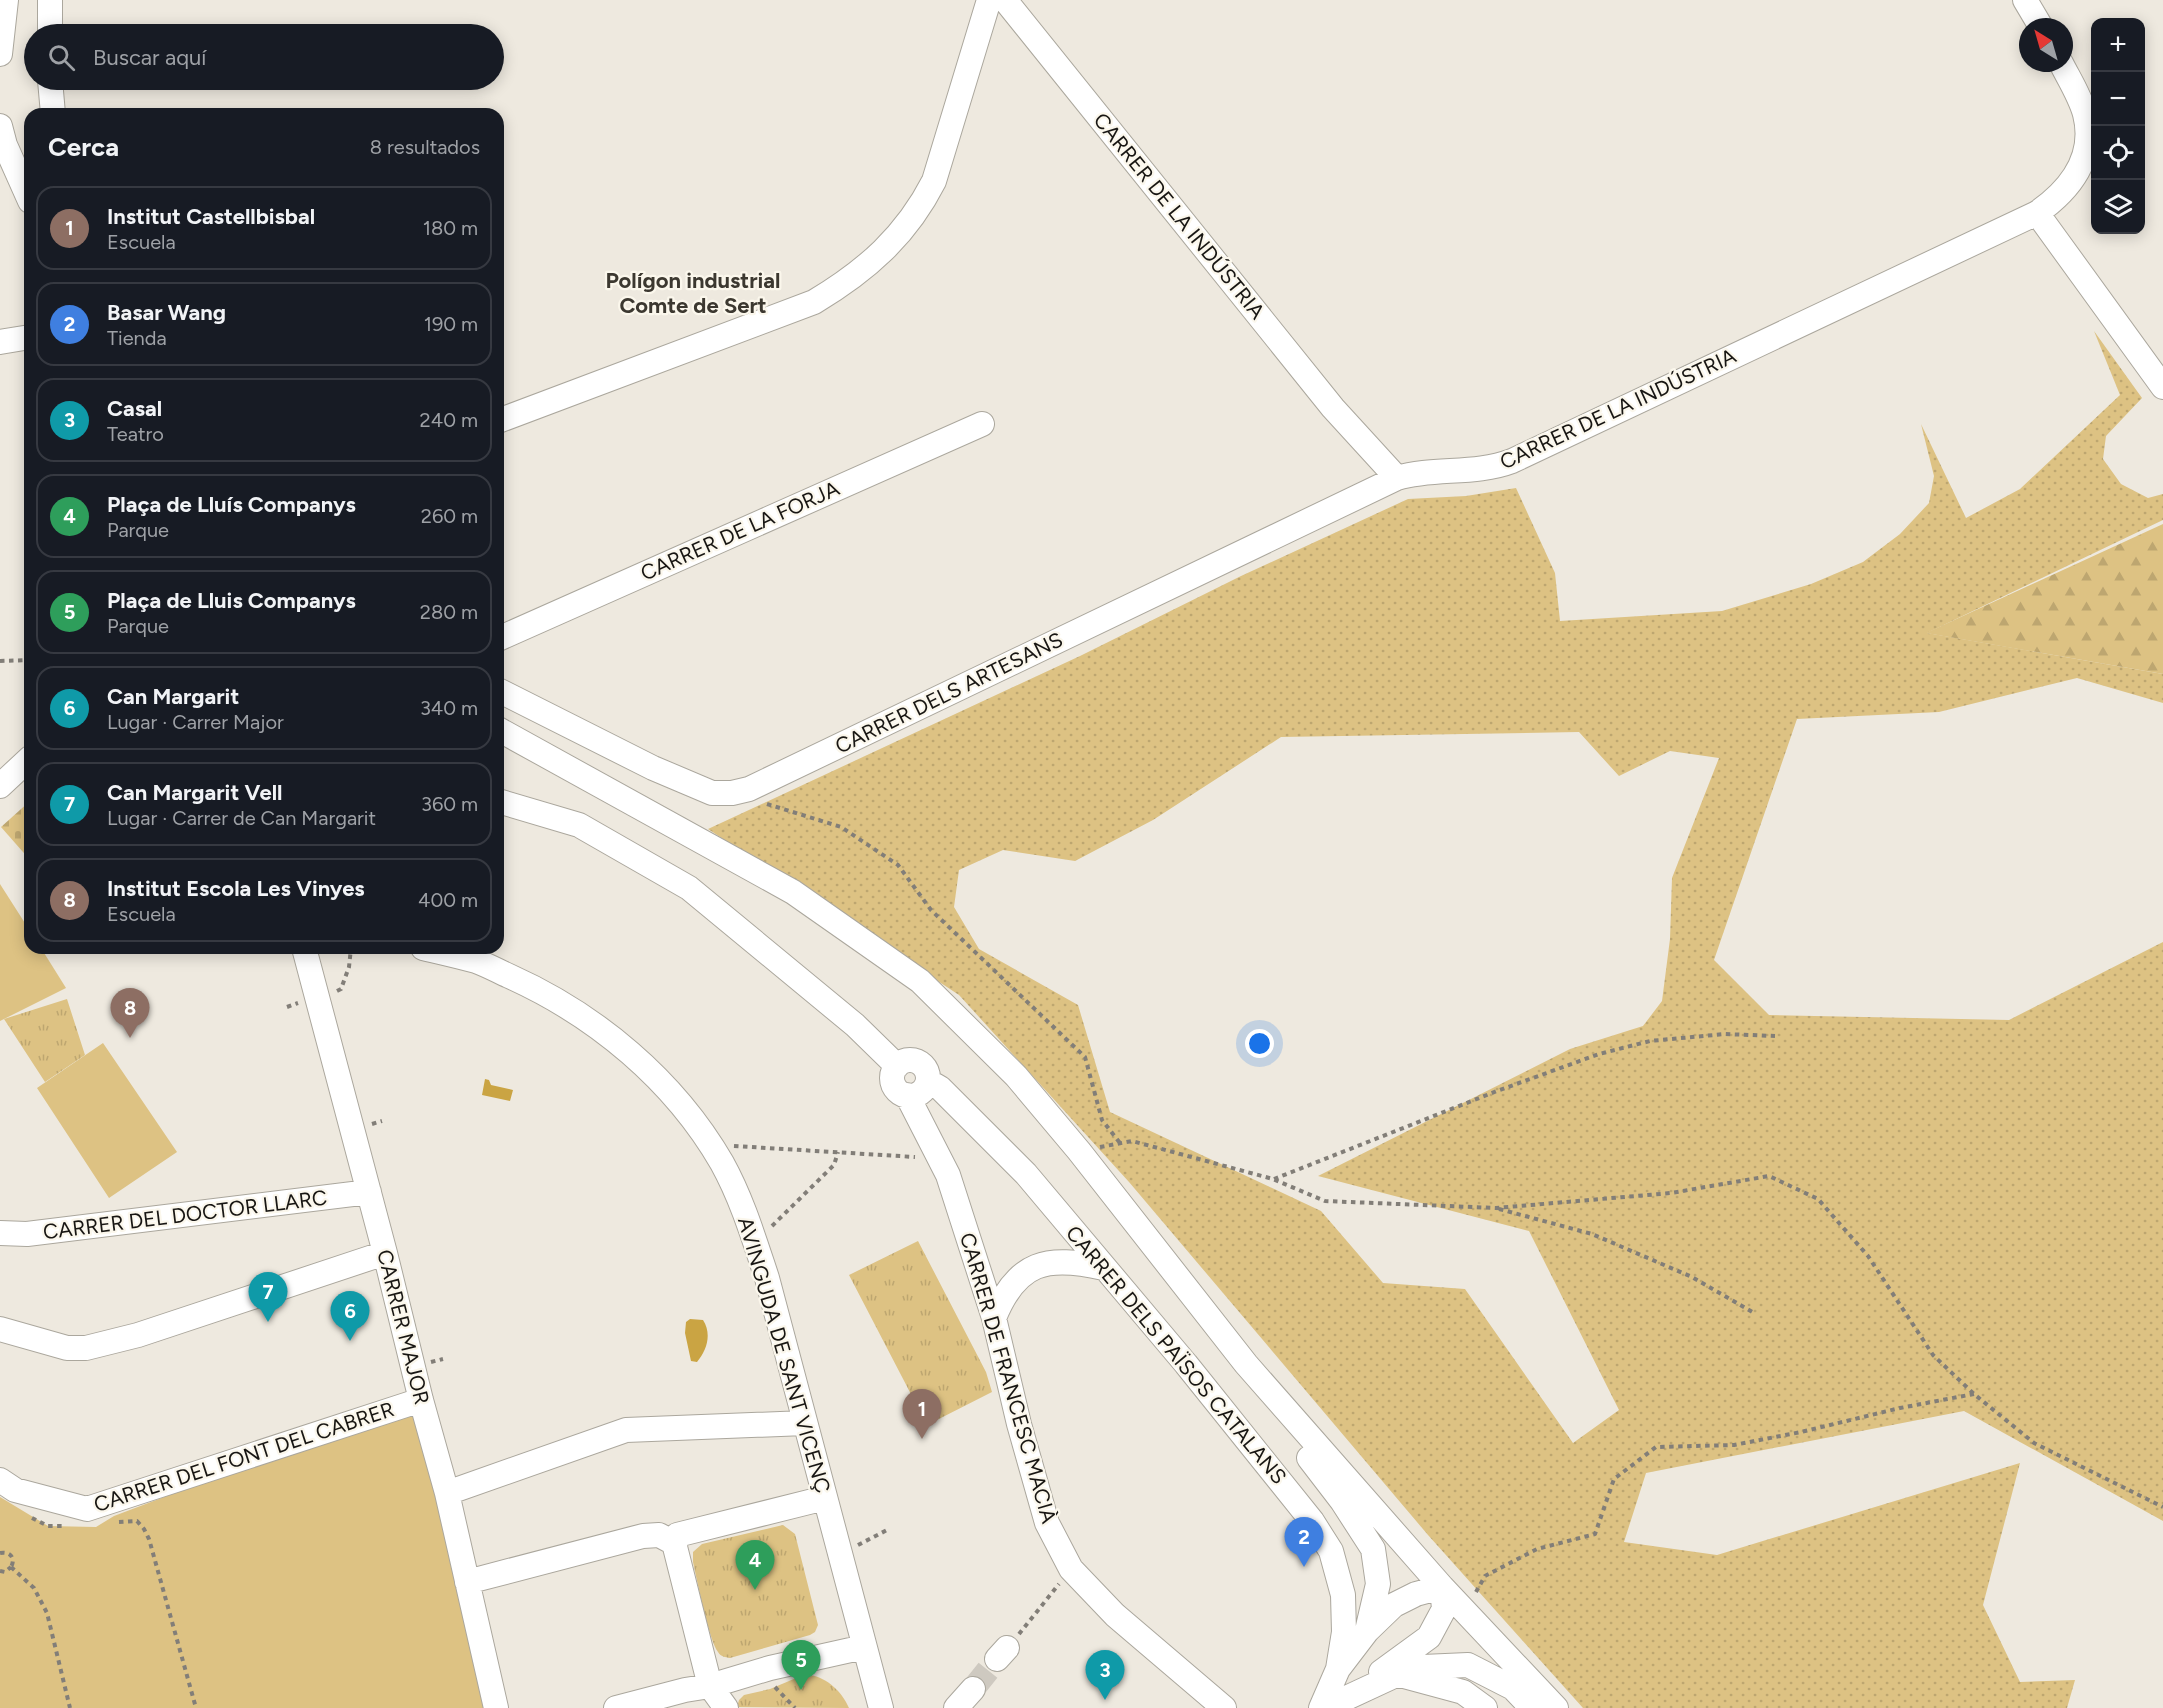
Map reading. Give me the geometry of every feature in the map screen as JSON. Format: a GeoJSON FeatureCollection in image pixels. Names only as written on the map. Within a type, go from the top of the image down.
{"type":"FeatureCollection","features":[{"type":"Feature","properties":{"kind":"street"},"geometry":{"type":"LineString","coordinates":[[0,54],[6,0]]}},
{"type":"Feature","properties":{"kind":"street"},"geometry":{"type":"LineString","coordinates":[[45,24],[50,0]]}},
{"type":"Feature","properties":{"kind":"street"},"geometry":{"type":"LineString","coordinates":[[504,419],[814,302],[847,282],[875,260],[922,204],[934,181],[989,0]]}},
{"type":"Feature","properties":{"kind":"street","name":"CARRER DE LA INDÚSTRIA"},"geometry":{"type":"LineString","coordinates":[[1005,0],[1333,408],[1397,478],[1414,473],[1448,472],[1495,466],[1512,461],[2037,213],[2066,191],[2075,177],[2087,145],[2088,132],[2085,113],[2065,72]]}},
{"type":"Feature","properties":{"kind":"street"},"geometry":{"type":"LineString","coordinates":[[2025,0],[2036,18]]}},
{"type":"Feature","properties":{"kind":"street"},"geometry":{"type":"LineString","coordinates":[[46,90],[51,108]]}},
{"type":"Feature","properties":{"kind":"street"},"geometry":{"type":"LineString","coordinates":[[0,126],[5,146],[24,188]]}},
{"type":"Feature","properties":{"kind":"street"},"geometry":{"type":"LineString","coordinates":[[2037,213],[2163,385]]}},
{"type":"Feature","properties":{"kind":"street"},"geometry":{"type":"LineString","coordinates":[[0,342],[24,338]]}},
{"type":"Feature","properties":{"kind":"street","name":"CARRER DE LA FORJA"},"geometry":{"type":"LineString","coordinates":[[504,636],[982,424]]}},
{"type":"Feature","properties":{"kind":"street","name":"CARRER DELS ARTESANS"},"geometry":{"type":"LineString","coordinates":[[504,693],[653,768],[712,793],[732,793],[749,789],[1397,478]]}},
{"type":"Feature","properties":{"kind":"street"},"geometry":{"type":"LineString","coordinates":[[504,732],[793,892],[920,981],[1016,1076],[1079,1151],[1245,1364],[1442,1587],[1556,1708]]}},
{"type":"Feature","properties":{"kind":"street"},"geometry":{"type":"LineString","coordinates":[[0,786],[17,762]]}},
{"type":"Feature","properties":{"kind":"street"},"geometry":{"type":"LineString","coordinates":[[504,803],[579,825],[689,888],[855,1024],[897,1066],[907,1060],[918,1061],[927,1069],[928,1081],[923,1091],[907,1095]]}},
{"type":"Feature","properties":{"kind":"street","name":"CARRER MAJOR"},"geometry":{"type":"LineString","coordinates":[[306,954],[447,1492],[496,1708]]}},
{"type":"Feature","properties":{"kind":"street","name":"AVINGUDA DE SANT VICENÇ"},"geometry":{"type":"LineString","coordinates":[[446,954],[477,962],[533,987],[573,1008],[621,1043],[694,1121],[722,1164],[744,1212],[767,1278],[881,1708]]}},
{"type":"Feature","properties":{"kind":"street","name":"CARRER DE FRANCESC MACIÀ"},"geometry":{"type":"LineString","coordinates":[[897,1066],[893,1075],[894,1086],[907,1095],[948,1175],[994,1318],[1019,1425],[1047,1523],[1071,1569],[1115,1616],[1224,1708]]}},
{"type":"Feature","properties":{"kind":"street","name":"CARRER DELS PAÏSOS CATALANS"},"geometry":{"type":"LineString","coordinates":[[928,1081],[940,1088],[1026,1174],[1186,1364],[1312,1521],[1331,1551],[1343,1595],[1344,1632],[1338,1669]]}},
{"type":"Feature","properties":{"kind":"street","name":"CARRER DEL DOCTOR LLARC"},"geometry":{"type":"LineString","coordinates":[[0,1233],[27,1234],[369,1192]]}},
{"type":"Feature","properties":{"kind":"street"},"geometry":{"type":"LineString","coordinates":[[0,1329],[67,1348],[86,1348],[138,1335],[385,1253]]}},
{"type":"Feature","properties":{"kind":"street"},"geometry":{"type":"LineString","coordinates":[[994,1318],[1002,1298],[1013,1282],[1035,1268],[1061,1261],[1104,1268]]}},
{"type":"Feature","properties":{"kind":"street"},"geometry":{"type":"LineString","coordinates":[[1245,1364],[1289,1432],[1342,1501],[1373,1549],[1377,1584],[1367,1631]]}},
{"type":"Feature","properties":{"kind":"street","name":"CARRER DEL FONT DEL CABRER"},"geometry":{"type":"LineString","coordinates":[[0,1480],[15,1490],[87,1509],[421,1400]]}},
{"type":"Feature","properties":{"kind":"street"},"geometry":{"type":"LineString","coordinates":[[447,1492],[626,1430],[805,1423]]}},
{"type":"Feature","properties":{"kind":"street"},"geometry":{"type":"LineString","coordinates":[[726,1708],[710,1686],[674,1543],[677,1535],[825,1498]]}},
{"type":"Feature","properties":{"kind":"street"},"geometry":{"type":"LineString","coordinates":[[467,1582],[644,1536],[659,1535],[674,1543]]}},
{"type":"Feature","properties":{"kind":"street"},"geometry":{"type":"LineString","coordinates":[[1323,1708],[1338,1669],[1367,1631],[1394,1605],[1416,1594],[1442,1587]]}},
{"type":"Feature","properties":{"kind":"street"},"geometry":{"type":"LineString","coordinates":[[1323,1708],[1400,1660],[1429,1637],[1444,1609],[1442,1587]]}},
{"type":"Feature","properties":{"kind":"street"},"geometry":{"type":"LineString","coordinates":[[616,1708],[710,1686],[770,1668],[864,1647]]}},
{"type":"Feature","properties":{"kind":"street"},"geometry":{"type":"LineString","coordinates":[[1323,1708],[1398,1674],[1423,1667],[1468,1665],[1513,1688],[1532,1708]]}},
{"type":"Feature","properties":{"kind":"street"},"geometry":{"type":"LineString","coordinates":[[1398,1674],[1463,1692],[1485,1708]]}},
{"type":"Feature","properties":{"kind":"street"},"geometry":{"type":"LineString","coordinates":[[956,1708],[973,1689]]}},
{"type":"Feature","properties":{"kind":"path"},"geometry":{"type":"LineString","coordinates":[[0,661],[24,660]]}},
{"type":"Feature","properties":{"kind":"path"},"geometry":{"type":"LineString","coordinates":[[732,793],[841,827],[897,865],[931,910],[1085,1057],[1102,1120],[1120,1143]]}},
{"type":"Feature","properties":{"kind":"path"},"geometry":{"type":"LineString","coordinates":[[341,989],[350,967],[351,954]]}},
{"type":"Feature","properties":{"kind":"path"},"geometry":{"type":"LineString","coordinates":[[1273,1179],[1497,1091],[1599,1054],[1650,1041],[1725,1034],[1775,1036]]}},
{"type":"Feature","properties":{"kind":"path"},"geometry":{"type":"LineString","coordinates":[[1079,1151],[1132,1141],[1273,1179],[1325,1201],[1496,1208],[1671,1193],[1769,1176],[1818,1199],[1868,1256],[1933,1355],[1974,1394],[2034,1443],[2163,1507]]}},
{"type":"Feature","properties":{"kind":"path"},"geometry":{"type":"LineString","coordinates":[[738,1145],[918,1157]]}},
{"type":"Feature","properties":{"kind":"path"},"geometry":{"type":"LineString","coordinates":[[771,1227],[834,1166],[838,1152]]}},
{"type":"Feature","properties":{"kind":"path"},"geometry":{"type":"LineString","coordinates":[[1496,1208],[1592,1233],[1692,1277],[1754,1313]]}},
{"type":"Feature","properties":{"kind":"path"},"geometry":{"type":"LineString","coordinates":[[1465,1611],[1485,1576],[1537,1550],[1595,1534],[1614,1479],[1656,1447],[1734,1445],[1974,1394]]}},
{"type":"Feature","properties":{"kind":"path"},"geometry":{"type":"LineString","coordinates":[[855,1546],[890,1529]]}},
{"type":"Feature","properties":{"kind":"path"},"geometry":{"type":"LineString","coordinates":[[149,1539],[196,1708]]}},
{"type":"Feature","properties":{"kind":"path"},"geometry":{"type":"LineString","coordinates":[[0,1553],[6,1552],[11,1556],[13,1562],[7,1571],[0,1571]]}},
{"type":"Feature","properties":{"kind":"path"},"geometry":{"type":"LineString","coordinates":[[11,1567],[34,1588],[47,1613],[70,1708]]}},
{"type":"Feature","properties":{"kind":"path"},"geometry":{"type":"LineString","coordinates":[[1002,1654],[1071,1569]]}},
{"type":"Feature","properties":{"kind":"path"},"geometry":{"type":"LineString","coordinates":[[772,1683],[795,1708]]}},
{"type":"Feature","properties":{"kind":"green space"},"geometry":{"type":"Polygon","coordinates":[[[2094,331],[2142,398],[2106,436],[2103,459],[2121,484],[2148,498],[2163,494],[2163,520],[1927,633],[2163,674],[2163,703],[2077,678],[1939,712],[1797,719],[1714,960],[1769,1015],[2009,1020],[2163,942],[2163,1521],[1964,1411],[1646,1473],[1624,1542],[1717,1555],[2020,1463],[1983,1605],[2020,1682],[2075,1680],[2067,1708],[1583,1708],[1428,1535],[1129,1182],[959,995],[708,829],[1080,656],[1241,576],[1408,499],[1466,496],[1516,488],[1555,573],[1560,621],[1722,611],[1811,584],[1863,562],[1900,534],[1929,503],[1934,476],[1921,424],[1966,518],[2020,489],[2120,395],[2094,331]],[[1579,732],[1281,737],[1153,820],[1075,861],[1003,850],[959,870],[954,907],[979,949],[1078,1005],[1110,1112],[1321,1211],[1383,1283],[1465,1289],[1573,1443],[1619,1410],[1529,1231],[1318,1176],[1570,1049],[1643,1026],[1662,1001],[1670,939],[1672,878],[1719,758],[1670,751],[1619,776],[1579,732]]]}},
{"type":"Feature","properties":{"kind":"green space"},"geometry":{"type":"Polygon","coordinates":[[[2163,524],[2163,674],[1926,633],[2163,524]]]}},
{"type":"Feature","properties":{"kind":"green space"},"geometry":{"type":"Polygon","coordinates":[[[24,806],[24,853],[1,827],[24,806]]]}},
{"type":"Feature","properties":{"kind":"green space"},"geometry":{"type":"Polygon","coordinates":[[[0,884],[24,922],[24,954],[45,954],[66,988],[0,1021],[0,884]]]}},
{"type":"Feature","properties":{"kind":"green space"},"geometry":{"type":"Polygon","coordinates":[[[67,999],[85,1055],[45,1082],[4,1019],[67,999]]]}},
{"type":"Feature","properties":{"kind":"green space"},"geometry":{"type":"Polygon","coordinates":[[[103,1043],[177,1152],[109,1198],[37,1088],[103,1043]]]}},
{"type":"Feature","properties":{"kind":"green space"},"geometry":{"type":"Polygon","coordinates":[[[918,1241],[986,1372],[992,1392],[927,1425],[849,1275],[918,1241]]]}},
{"type":"Feature","properties":{"kind":"green space"},"geometry":{"type":"Polygon","coordinates":[[[421,1400],[496,1708],[0,1708],[0,1497],[48,1526],[96,1527],[114,1516],[421,1400]]]}},
{"type":"Feature","properties":{"kind":"green space"},"geometry":{"type":"Polygon","coordinates":[[[783,1525],[795,1534],[818,1625],[815,1632],[730,1658],[722,1656],[718,1652],[707,1623],[693,1562],[693,1552],[702,1544],[783,1525]]]}},
{"type":"Feature","properties":{"kind":"green space"},"geometry":{"type":"Polygon","coordinates":[[[810,1675],[823,1679],[834,1687],[849,1708],[737,1707],[744,1695],[810,1675]]]}},
{"type":"Feature","properties":{"kind":"shaded area"},"geometry":{"type":"Polygon","coordinates":[[[485,1079],[489,1080],[491,1085],[513,1090],[510,1101],[482,1095],[485,1079]]]}},
{"type":"Feature","properties":{"kind":"shaded area"},"geometry":{"type":"Polygon","coordinates":[[[690,1319],[703,1320],[708,1336],[706,1347],[697,1362],[691,1361],[685,1333],[686,1322],[690,1319]]]}},
{"type":"Feature","properties":{"kind":"tunnel"},"geometry":{"type":"LineString","coordinates":[[973,1689],[997,1659]]}},
{"type":"Feature","properties":{"kind":"place","name":"Institut Escola Les Vinyes"},"geometry":{"type":"Point","coordinates":[130,1038]}},
{"type":"Feature","properties":{"kind":"place","name":"Can Margarit Vell"},"geometry":{"type":"Point","coordinates":[268,1322]}},
{"type":"Feature","properties":{"kind":"place","name":"Can Margarit"},"geometry":{"type":"Point","coordinates":[350,1341]}},
{"type":"Feature","properties":{"kind":"place","name":"Institut Castellbisbal"},"geometry":{"type":"Point","coordinates":[922,1439]}},
{"type":"Feature","properties":{"kind":"place","name":"Basar Wang"},"geometry":{"type":"Point","coordinates":[1304,1567]}},
{"type":"Feature","properties":{"kind":"place","name":"Plaça de Lluís Companys"},"geometry":{"type":"Point","coordinates":[755,1590]}},
{"type":"Feature","properties":{"kind":"place","name":"Plaça de Lluis Companys"},"geometry":{"type":"Point","coordinates":[801,1690]}},
{"type":"Feature","properties":{"kind":"place","name":"Casal"},"geometry":{"type":"Point","coordinates":[1105,1700]}},
{"type":"Feature","properties":{"kind":"district","name":"Polígon industrial Comte de Sert"},"geometry":{"type":"Point","coordinates":[693,292]}}]}
